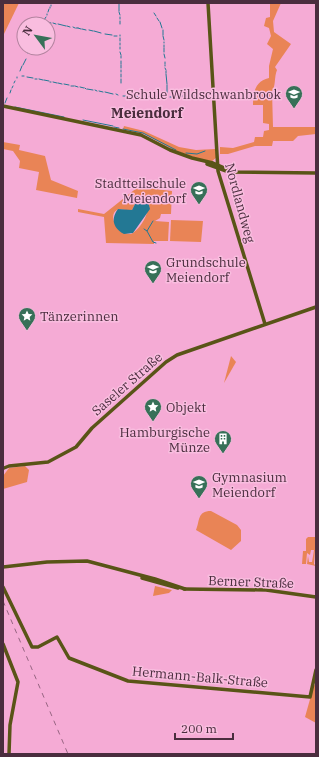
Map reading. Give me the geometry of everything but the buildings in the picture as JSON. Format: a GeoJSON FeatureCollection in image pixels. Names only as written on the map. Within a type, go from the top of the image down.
{"type":"FeatureCollection","features":[{"type":"Feature","properties":{"kind":"street","name":"Nordlandweg"},"geometry":{"type":"LineString","coordinates":[[208,3],[218,167],[265,324]]}},
{"type":"Feature","properties":{"kind":"street"},"geometry":{"type":"LineString","coordinates":[[3,106],[65,118],[73,118],[83,122],[141,135],[170,150],[234,172],[316,173]]}},
{"type":"Feature","properties":{"kind":"street","name":"Saseler Straße"},"geometry":{"type":"LineString","coordinates":[[3,473],[4,467],[13,465],[40,464],[55,460],[77,446],[92,428],[173,358],[316,307]]}},
{"type":"Feature","properties":{"kind":"street","name":"Berner Straße"},"geometry":{"type":"LineString","coordinates":[[3,567],[44,563],[91,562],[185,589],[261,590],[316,597]]}},
{"type":"Feature","properties":{"kind":"street","name":"Hermann-Balk-Straße"},"geometry":{"type":"LineString","coordinates":[[3,587],[29,644],[34,648],[57,637],[68,658],[128,681],[310,697],[316,670]]}},
{"type":"Feature","properties":{"kind":"street"},"geometry":{"type":"LineString","coordinates":[[3,644],[18,682],[10,725],[9,754]]}},
{"type":"Feature","properties":{"kind":"shaded area"},"geometry":{"type":"Polygon","coordinates":[[[3,3],[19,3],[3,36],[3,3]]]}},
{"type":"Feature","properties":{"kind":"shaded area"},"geometry":{"type":"Polygon","coordinates":[[[270,3],[281,3],[273,21],[274,32],[291,44],[275,67],[277,70],[272,91],[273,127],[316,127],[316,134],[298,136],[293,141],[273,141],[272,146],[255,146],[228,154],[220,154],[220,147],[233,148],[254,142],[255,137],[263,137],[264,131],[269,130],[269,124],[263,123],[263,105],[253,105],[254,92],[256,88],[261,82],[269,78],[269,66],[273,49],[267,44],[271,36],[269,28],[264,26],[266,18],[270,17],[270,3]]]}},
{"type":"Feature","properties":{"kind":"shaded area"},"geometry":{"type":"Polygon","coordinates":[[[124,126],[144,131],[179,147],[196,150],[215,149],[217,157],[211,162],[200,160],[170,148],[144,134],[123,129],[124,126]]]}},
{"type":"Feature","properties":{"kind":"shaded area"},"geometry":{"type":"Polygon","coordinates":[[[3,142],[20,145],[19,150],[45,156],[51,180],[78,191],[77,198],[36,190],[39,172],[19,168],[20,161],[13,151],[3,149],[3,142]]]}},
{"type":"Feature","properties":{"kind":"shaded area"},"geometry":{"type":"Polygon","coordinates":[[[138,187],[172,191],[171,214],[161,214],[160,218],[155,221],[169,222],[168,241],[154,241],[154,244],[106,243],[104,217],[78,212],[78,209],[104,214],[138,187]],[[145,197],[138,198],[132,210],[119,209],[115,211],[113,219],[121,231],[131,234],[139,228],[147,212],[147,202],[145,197]]]}},
{"type":"Feature","properties":{"kind":"shaded area"},"geometry":{"type":"Polygon","coordinates":[[[171,220],[203,221],[201,242],[170,241],[171,220]]]}},
{"type":"Feature","properties":{"kind":"shaded area"},"geometry":{"type":"Polygon","coordinates":[[[231,356],[236,362],[224,383],[231,356]]]}},
{"type":"Feature","properties":{"kind":"shaded area"},"geometry":{"type":"Polygon","coordinates":[[[25,466],[29,470],[27,482],[3,489],[3,476],[9,468],[25,466]]]}},
{"type":"Feature","properties":{"kind":"shaded area"},"geometry":{"type":"Polygon","coordinates":[[[206,511],[211,511],[237,525],[241,530],[241,541],[231,550],[196,530],[201,515],[206,511]]]}},
{"type":"Feature","properties":{"kind":"shaded area"},"geometry":{"type":"Polygon","coordinates":[[[308,537],[316,537],[314,564],[316,566],[307,564],[308,556],[309,562],[312,562],[314,550],[311,550],[310,555],[307,553],[306,564],[302,564],[303,551],[306,551],[306,539],[308,537]]]}},
{"type":"Feature","properties":{"kind":"shaded area"},"geometry":{"type":"Polygon","coordinates":[[[155,586],[172,590],[169,593],[153,596],[155,586]]]}},
{"type":"Feature","properties":{"kind":"shaded area"},"geometry":{"type":"Polygon","coordinates":[[[314,685],[316,686],[316,723],[305,717],[314,685]]]}},
{"type":"Feature","properties":{"kind":"water"},"geometry":{"type":"Polygon","coordinates":[[[139,196],[147,198],[150,209],[133,233],[124,234],[115,225],[115,215],[118,209],[132,210],[139,196]]]}},
{"type":"Feature","properties":{"kind":"waterway"},"geometry":{"type":"LineString","coordinates":[[119,4],[119,11]]}},
{"type":"Feature","properties":{"kind":"waterway"},"geometry":{"type":"LineString","coordinates":[[160,22],[162,28]]}},
{"type":"Feature","properties":{"kind":"waterway"},"geometry":{"type":"LineString","coordinates":[[58,24],[66,26]]}},
{"type":"Feature","properties":{"kind":"waterway"},"geometry":{"type":"LineString","coordinates":[[82,29],[86,30]]}},
{"type":"Feature","properties":{"kind":"waterway"},"geometry":{"type":"LineString","coordinates":[[89,30],[93,31]]}},
{"type":"Feature","properties":{"kind":"waterway"},"geometry":{"type":"LineString","coordinates":[[163,30],[163,35]]}},
{"type":"Feature","properties":{"kind":"waterway"},"geometry":{"type":"LineString","coordinates":[[94,31],[101,33]]}},
{"type":"Feature","properties":{"kind":"waterway"},"geometry":{"type":"LineString","coordinates":[[105,34],[112,35]]}},
{"type":"Feature","properties":{"kind":"waterway"},"geometry":{"type":"LineString","coordinates":[[163,36],[164,40]]}},
{"type":"Feature","properties":{"kind":"waterway"},"geometry":{"type":"LineString","coordinates":[[164,54],[165,58]]}},
{"type":"Feature","properties":{"kind":"waterway"},"geometry":{"type":"LineString","coordinates":[[23,65],[26,59]]}},
{"type":"Feature","properties":{"kind":"waterway"},"geometry":{"type":"LineString","coordinates":[[20,71],[22,66]]}},
{"type":"Feature","properties":{"kind":"waterway"},"geometry":{"type":"LineString","coordinates":[[166,74],[167,84]]}},
{"type":"Feature","properties":{"kind":"waterway"},"geometry":{"type":"LineString","coordinates":[[27,77],[33,78]]}},
{"type":"Feature","properties":{"kind":"waterway"},"geometry":{"type":"LineString","coordinates":[[39,79],[43,80]]}},
{"type":"Feature","properties":{"kind":"waterway"},"geometry":{"type":"LineString","coordinates":[[44,80],[49,81]]}},
{"type":"Feature","properties":{"kind":"waterway"},"geometry":{"type":"LineString","coordinates":[[53,82],[57,83]]}},
{"type":"Feature","properties":{"kind":"waterway"},"geometry":{"type":"LineString","coordinates":[[58,83],[62,84]]}},
{"type":"Feature","properties":{"kind":"waterway"},"geometry":{"type":"LineString","coordinates":[[64,84],[69,85]]}},
{"type":"Feature","properties":{"kind":"waterway"},"geometry":{"type":"LineString","coordinates":[[167,85],[167,94]]}},
{"type":"Feature","properties":{"kind":"waterway"},"geometry":{"type":"LineString","coordinates":[[80,87],[84,88]]}},
{"type":"Feature","properties":{"kind":"waterway"},"geometry":{"type":"LineString","coordinates":[[87,89],[93,90]]}},
{"type":"Feature","properties":{"kind":"waterway"},"geometry":{"type":"LineString","coordinates":[[99,91],[103,92]]}},
{"type":"Feature","properties":{"kind":"waterway"},"geometry":{"type":"LineString","coordinates":[[105,92],[113,94]]}},
{"type":"Feature","properties":{"kind":"waterway"},"geometry":{"type":"LineString","coordinates":[[123,96],[129,96]]}},
{"type":"Feature","properties":{"kind":"waterway"},"geometry":{"type":"LineString","coordinates":[[134,96],[142,97]]}},
{"type":"Feature","properties":{"kind":"waterway"},"geometry":{"type":"LineString","coordinates":[[5,103],[7,98]]}},
{"type":"Feature","properties":{"kind":"waterway"},"geometry":{"type":"LineString","coordinates":[[15,107],[64,117]]}},
{"type":"Feature","properties":{"kind":"waterway"},"geometry":{"type":"LineString","coordinates":[[83,120],[113,126]]}},
{"type":"Feature","properties":{"kind":"waterway"},"geometry":{"type":"LineString","coordinates":[[114,127],[119,128]]}},
{"type":"Feature","properties":{"kind":"waterway"},"geometry":{"type":"LineString","coordinates":[[123,129],[143,133],[176,150]]}},
{"type":"Feature","properties":{"kind":"waterway"},"geometry":{"type":"LineString","coordinates":[[186,153],[197,154],[205,151]]}},
{"type":"Feature","properties":{"kind":"waterway"},"geometry":{"type":"LineString","coordinates":[[144,229],[147,231],[153,221]]}},
{"type":"Feature","properties":{"kind":"waterway"},"geometry":{"type":"LineString","coordinates":[[147,231],[153,242],[156,243]]}},
{"type":"Feature","properties":{"kind":"railway"},"geometry":{"type":"LineString","coordinates":[[3,601],[68,754]]}},
{"type":"Feature","properties":{"kind":"place","name":"Schule Wildschwanbrook"},"geometry":{"type":"Point","coordinates":[294,109]}},
{"type":"Feature","properties":{"kind":"place","name":"Stadtteilschule Meiendorf"},"geometry":{"type":"Point","coordinates":[199,205]}},
{"type":"Feature","properties":{"kind":"place","name":"Grundschule Meiendorf"},"geometry":{"type":"Point","coordinates":[153,284]}},
{"type":"Feature","properties":{"kind":"place","name":"Tänzerinnen"},"geometry":{"type":"Point","coordinates":[27,331]}},
{"type":"Feature","properties":{"kind":"place","name":"Objekt"},"geometry":{"type":"Point","coordinates":[153,422]}},
{"type":"Feature","properties":{"kind":"place","name":"Hamburgische Münze"},"geometry":{"type":"Point","coordinates":[223,454]}},
{"type":"Feature","properties":{"kind":"place","name":"Gymnasium Meiendorf"},"geometry":{"type":"Point","coordinates":[199,499]}},
{"type":"Feature","properties":{"kind":"district","name":"Meiendorf"},"geometry":{"type":"Point","coordinates":[147,113]}}]}
